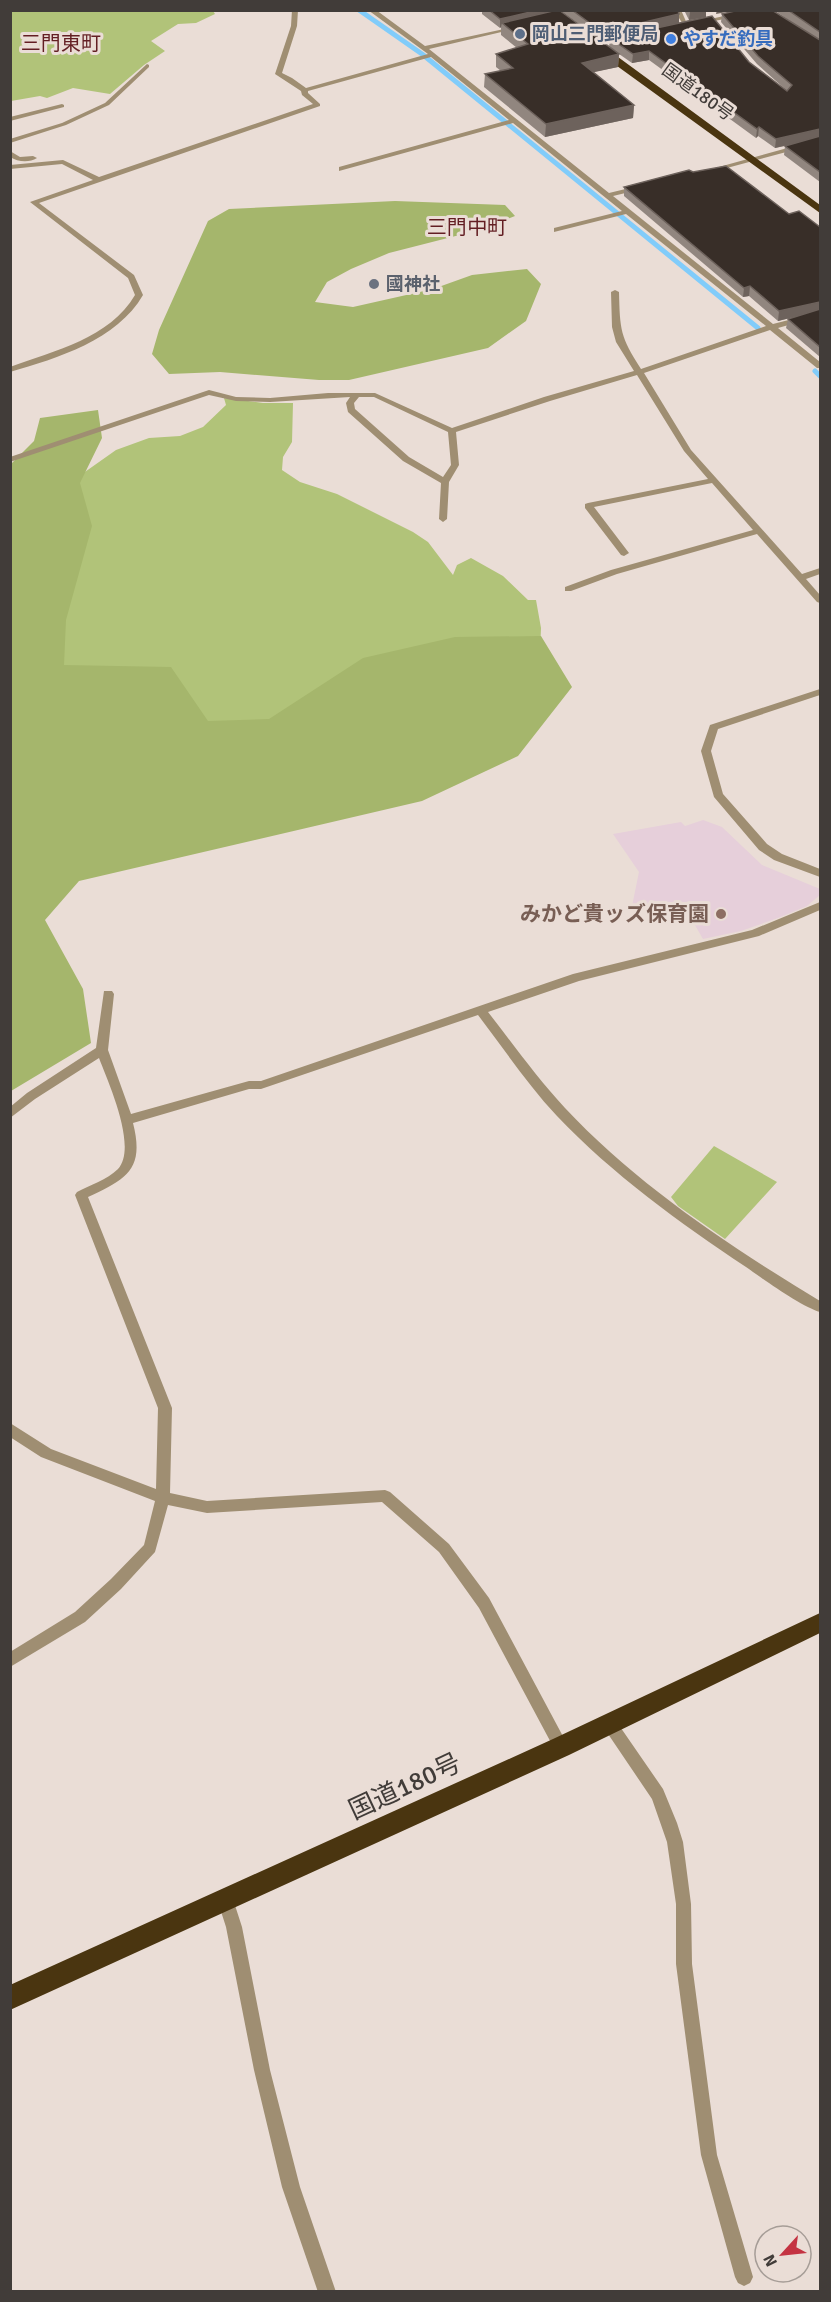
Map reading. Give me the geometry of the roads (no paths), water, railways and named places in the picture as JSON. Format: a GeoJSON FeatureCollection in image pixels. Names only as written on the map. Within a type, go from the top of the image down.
{"type":"FeatureCollection","features":[{"type":"Feature","properties":{"kind":"highway","name":"国道180号"},"geometry":{"type":"LineString","coordinates":[[597,43],[820,210]]}},
{"type":"Feature","properties":{"kind":"highway","name":"国道180号"},"geometry":{"type":"LineString","coordinates":[[10,1998],[226,1902],[561,1747],[820,1623]]}},
{"type":"Feature","properties":{"kind":"street"},"geometry":{"type":"LineString","coordinates":[[10,370],[86,339],[122,321],[135,306],[139,295],[131,277],[34,202],[318,105],[290,79],[278,74],[294,26],[295,10]]}},
{"type":"Feature","properties":{"kind":"street"},"geometry":{"type":"LineString","coordinates":[[371,10],[424,48],[430,56],[507,123],[606,196],[620,213],[820,366]]}},
{"type":"Feature","properties":{"kind":"street"},"geometry":{"type":"LineString","coordinates":[[677,10],[686,25]]}},
{"type":"Feature","properties":{"kind":"street"},"geometry":{"type":"LineString","coordinates":[[707,10],[721,30]]}},
{"type":"Feature","properties":{"kind":"street"},"geometry":{"type":"LineString","coordinates":[[674,27],[764,10],[774,16]]}},
{"type":"Feature","properties":{"kind":"street"},"geometry":{"type":"LineString","coordinates":[[424,48],[528,24]]}},
{"type":"Feature","properties":{"kind":"street"},"geometry":{"type":"LineString","coordinates":[[304,90],[430,56]]}},
{"type":"Feature","properties":{"kind":"street"},"geometry":{"type":"LineString","coordinates":[[10,141],[64,124],[107,104],[147,66]]}},
{"type":"Feature","properties":{"kind":"street"},"geometry":{"type":"LineString","coordinates":[[10,119],[62,106]]}},
{"type":"Feature","properties":{"kind":"street"},"geometry":{"type":"LineString","coordinates":[[342,169],[507,123]]}},
{"type":"Feature","properties":{"kind":"street"},"geometry":{"type":"LineString","coordinates":[[703,173],[820,141]]}},
{"type":"Feature","properties":{"kind":"street"},"geometry":{"type":"LineString","coordinates":[[10,153],[19,159],[49,157],[99,180]]}},
{"type":"Feature","properties":{"kind":"street"},"geometry":{"type":"LineString","coordinates":[[10,167],[63,162]]}},
{"type":"Feature","properties":{"kind":"street"},"geometry":{"type":"LineString","coordinates":[[606,196],[651,184]]}},
{"type":"Feature","properties":{"kind":"street"},"geometry":{"type":"LineString","coordinates":[[556,230],[620,213]]}},
{"type":"Feature","properties":{"kind":"street"},"geometry":{"type":"LineString","coordinates":[[615,292],[616,327],[620,342],[688,451],[820,600]]}},
{"type":"Feature","properties":{"kind":"street"},"geometry":{"type":"LineString","coordinates":[[10,460],[209,392],[236,399],[270,400],[358,394],[381,396],[401,408],[452,431],[547,399],[640,372],[769,328],[820,314]]}},
{"type":"Feature","properties":{"kind":"street"},"geometry":{"type":"LineString","coordinates":[[358,394],[350,404],[351,410],[406,459],[445,482]]}},
{"type":"Feature","properties":{"kind":"street"},"geometry":{"type":"LineString","coordinates":[[443,519],[445,482],[455,465],[452,431]]}},
{"type":"Feature","properties":{"kind":"street"},"geometry":{"type":"LineString","coordinates":[[624,553],[588,506],[714,480]]}},
{"type":"Feature","properties":{"kind":"street"},"geometry":{"type":"LineString","coordinates":[[567,589],[614,572],[759,531]]}},
{"type":"Feature","properties":{"kind":"street"},"geometry":{"type":"LineString","coordinates":[[801,578],[820,571]]}},
{"type":"Feature","properties":{"kind":"street"},"geometry":{"type":"LineString","coordinates":[[820,692],[714,728],[706,751],[718,795],[763,847],[778,857],[820,873]]}},
{"type":"Feature","properties":{"kind":"street"},"geometry":{"type":"LineString","coordinates":[[127,1120],[249,1085],[261,1085],[577,977],[754,933],[820,906]]}},
{"type":"Feature","properties":{"kind":"street"},"geometry":{"type":"LineString","coordinates":[[10,1660],[80,1617],[150,1548],[163,1498],[165,1408],[81,1195],[123,1171],[129,1161],[127,1120],[102,1050],[108,994]]}},
{"type":"Feature","properties":{"kind":"street"},"geometry":{"type":"LineString","coordinates":[[479,1009],[573,1124],[660,1199],[764,1274],[820,1308]]}},
{"type":"Feature","properties":{"kind":"street"},"geometry":{"type":"LineString","coordinates":[[10,1114],[31,1096],[102,1050]]}},
{"type":"Feature","properties":{"kind":"street"},"geometry":{"type":"LineString","coordinates":[[10,1429],[46,1453],[163,1498],[207,1507],[385,1496],[444,1548],[484,1603],[561,1747]]}},
{"type":"Feature","properties":{"kind":"street"},"geometry":{"type":"LineString","coordinates":[[609,1723],[662,1803],[676,1840],[685,1938],[684,1964],[710,2155],[744,2277]]}},
{"type":"Feature","properties":{"kind":"street"},"geometry":{"type":"LineString","coordinates":[[226,1902],[234,1927],[262,2070],[291,2187],[327,2292]]}},
{"type":"Feature","properties":{"kind":"waterway"},"geometry":{"type":"LineString","coordinates":[[359,10],[422,54],[758,328]]}},
{"type":"Feature","properties":{"kind":"waterway"},"geometry":{"type":"LineString","coordinates":[[815,371],[820,376]]}},
{"type":"Feature","properties":{"kind":"place","name":"岡山三門郵便局"},"geometry":{"type":"Point","coordinates":[520,34]}},
{"type":"Feature","properties":{"kind":"place","name":"やすだ釣具"},"geometry":{"type":"Point","coordinates":[671,39]}},
{"type":"Feature","properties":{"kind":"place","name":"國神社"},"geometry":{"type":"Point","coordinates":[374,284]}},
{"type":"Feature","properties":{"kind":"place","name":"みかど貴ッズ保育園"},"geometry":{"type":"Point","coordinates":[721,914]}},
{"type":"Feature","properties":{"kind":"district","name":"三門東町"},"geometry":{"type":"Point","coordinates":[61,43]}},
{"type":"Feature","properties":{"kind":"district","name":"三門中町"},"geometry":{"type":"Point","coordinates":[467,227]}}]}
